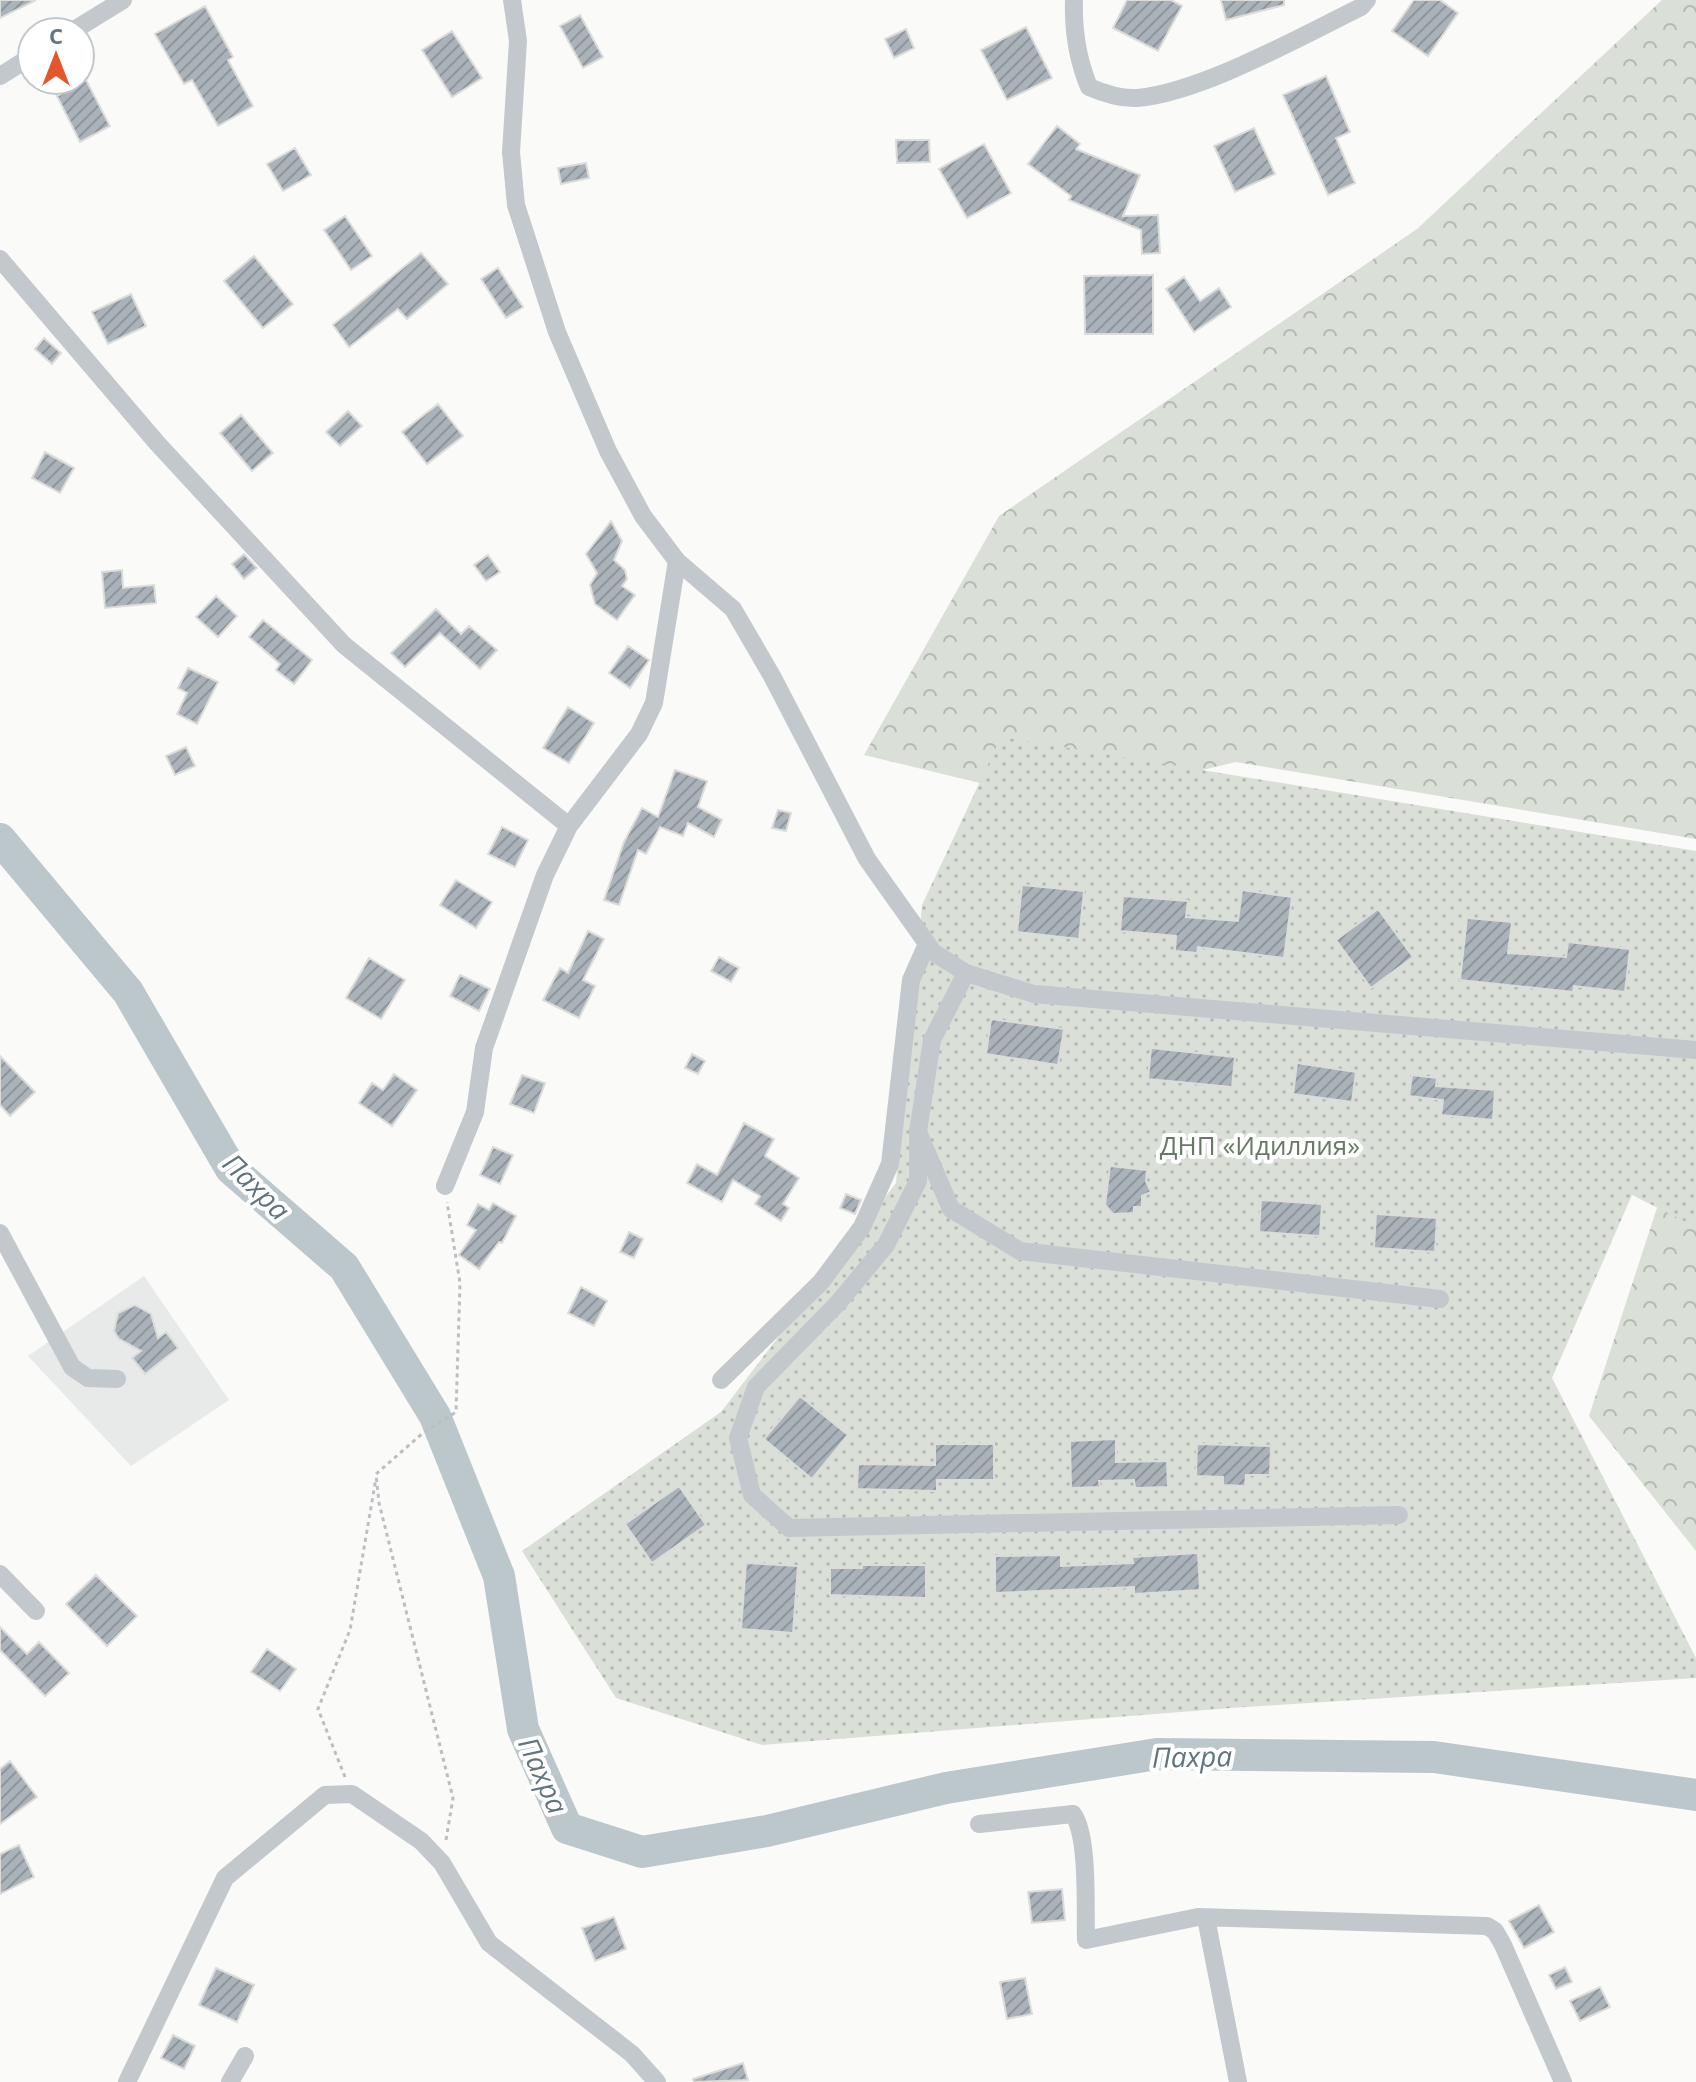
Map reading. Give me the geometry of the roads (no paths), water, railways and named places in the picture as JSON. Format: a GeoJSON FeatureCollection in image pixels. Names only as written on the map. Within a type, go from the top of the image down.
{"type":"FeatureCollection","features":[{"type":"Feature","properties":{"kind":"street"},"geometry":{"type":"LineString","coordinates":[[96,17],[123,0]]}},
{"type":"Feature","properties":{"kind":"street"},"geometry":{"type":"LineString","coordinates":[[512,0],[518,41],[511,152],[516,205],[557,332],[608,451],[643,516],[677,561],[733,609],[772,676],[867,859],[933,952],[966,973],[1034,994],[1696,1050]]}},
{"type":"Feature","properties":{"kind":"street"},"geometry":{"type":"LineString","coordinates":[[1074,0],[1073,26],[1079,61],[1089,87],[1135,98],[1170,92],[1267,53],[1361,7],[1367,0]]}},
{"type":"Feature","properties":{"kind":"street"},"geometry":{"type":"LineString","coordinates":[[0,259],[157,443],[344,645],[569,826]]}},
{"type":"Feature","properties":{"kind":"street"},"geometry":{"type":"LineString","coordinates":[[445,1186],[475,1112],[484,1048],[519,941],[569,826],[639,734],[654,703],[677,561]]}},
{"type":"Feature","properties":{"kind":"street"},"geometry":{"type":"LineString","coordinates":[[721,1380],[821,1282],[862,1227],[890,1164],[911,980],[927,944]]}},
{"type":"Feature","properties":{"kind":"street"},"geometry":{"type":"LineString","coordinates":[[966,973],[932,1040],[918,1132],[918,1181],[886,1245],[838,1303],[756,1387],[738,1438],[752,1495],[789,1528],[1399,1515]]}},
{"type":"Feature","properties":{"kind":"street"},"geometry":{"type":"LineString","coordinates":[[918,1132],[951,1209],[1020,1251],[1440,1299]]}},
{"type":"Feature","properties":{"kind":"street"},"geometry":{"type":"LineString","coordinates":[[0,1233],[54,1337],[78,1373],[100,1381],[117,1379]]}},
{"type":"Feature","properties":{"kind":"street"},"geometry":{"type":"LineString","coordinates":[[0,1574],[36,1611]]}},
{"type":"Feature","properties":{"kind":"street"},"geometry":{"type":"LineString","coordinates":[[127,2082],[225,1878],[325,1795],[352,1794],[421,1841],[442,1863],[489,1943],[632,2054],[657,2082]]}},
{"type":"Feature","properties":{"kind":"street"},"geometry":{"type":"LineString","coordinates":[[979,1824],[1073,1814],[1079,1822],[1081,1839],[1086,1940],[1206,1918],[1487,1926],[1495,1931],[1503,1945],[1563,2082]]}},
{"type":"Feature","properties":{"kind":"street"},"geometry":{"type":"LineString","coordinates":[[1206,1918],[1238,2082]]}},
{"type":"Feature","properties":{"kind":"street"},"geometry":{"type":"LineString","coordinates":[[230,2082],[245,2056]]}},
{"type":"Feature","properties":{"kind":"waterway","name":"Пахра"},"geometry":{"type":"LineString","coordinates":[[0,839],[128,992],[231,1169],[344,1267],[435,1416],[499,1576],[523,1729],[567,1828],[642,1852],[767,1831],[946,1788],[1157,1754],[1434,1757],[1696,1795]]}},
{"type":"Feature","properties":{"kind":"park label","name":"ДНП «Идиллия»"},"geometry":{"type":"Point","coordinates":[1260,1145]}}]}
